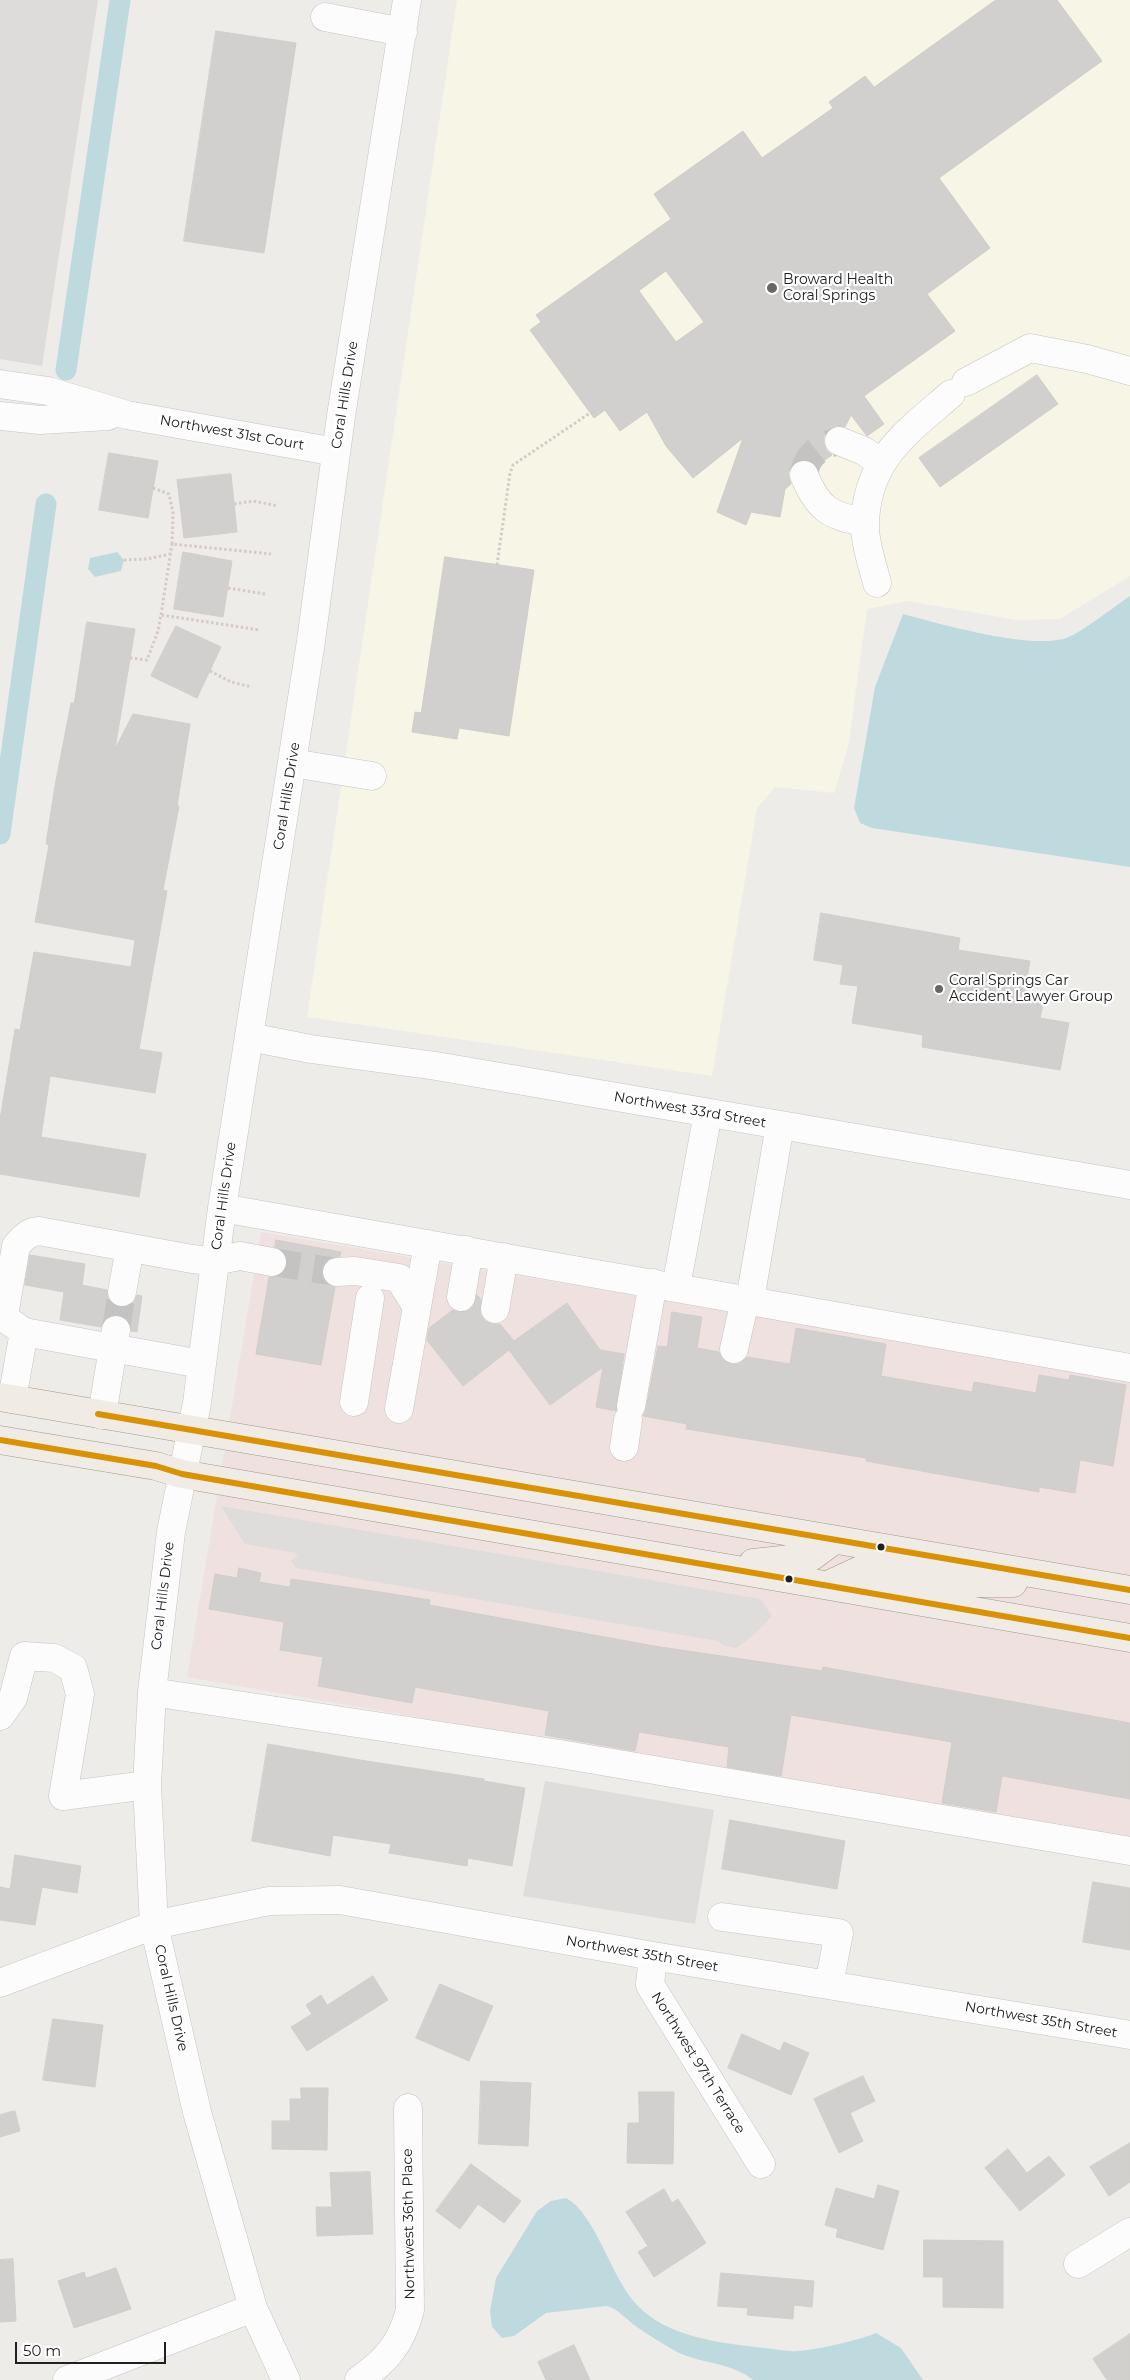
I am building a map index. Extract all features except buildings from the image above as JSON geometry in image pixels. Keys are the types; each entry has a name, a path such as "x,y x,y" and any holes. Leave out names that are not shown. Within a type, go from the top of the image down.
{"main road":[{"path":"6,1398 1130,1590"},
{"path":"0,1440 156,1466 182,1474 1130,1638"},
{"path":"717,1566 811,1557 834,1540"},
{"path":"828,1585 865,1568 974,1583 1070,1579"}],"street":[{"name":"Coral Hills Drive","path":"286,2380 253,2308 197,2112 154,1925 147,1785 152,1692 171,1532 197,1403 222,1208 292,763 336,452 407,0"},
{"path":"325,17 403,32"},
{"path":"878,583 865,528 871,484 881,463 904,435 959,388 1030,348 1087,359 1130,371"},
{"name":"Northwest 31st Court","path":"0,384 48,391 127,415 336,452"},
{"name":"Northwest 31st Court","path":"0,416 40,420 127,415"},
{"path":"839,442 864,451 881,463"},
{"path":"804,475 819,505 836,515 865,522"},
{"path":"292,763 372,776"},
{"name":"Northwest 33rd Street","path":"249,1037 311,1049 436,1066 1130,1185"},
{"path":"624,1447 629,1413 665,1285 708,1113"},
{"path":"734,1349 743,1309 750,1300 780,1125"},
{"path":"222,1208 1130,1368"},
{"path":"201,1364 115,1338 24,1332 6,1319 5,1310 16,1246 22,1238 32,1232 40,1232 214,1262 240,1256 270,1262"},
{"path":"362,1232 346,1272 399,1278"},
{"path":"399,1278 420,1242"},
{"path":"399,1409 417,1307 420,1242"},
{"path":"122,1292 130,1248"},
{"path":"461,1297 467,1262 466,1250"},
{"path":"495,1309 504,1257"},
{"path":"399,1278 417,1307"},
{"path":"354,1402 370,1298"},
{"path":"6,1398 24,1332"},
{"path":"102,1414 115,1338"},
{"path":"0,1716 13,1698 24,1656 54,1658 73,1668 80,1694 63,1796 147,1785"},
{"path":"152,1692 560,1754 1130,1851"},
{"name":"Northwest 35th Street","path":"0,1982 154,1925 269,1902 340,1900 653,1956 1130,2035"},
{"path":"722,1917 839,1933 830,1984"},
{"name":"Northwest 97th Terrace","path":"653,1956 650,1985 760,2164"},
{"name":"Northwest 36th Place","path":"359,2380 393,2352 404,2332 410,2310 408,2108"},
{"path":"1078,2264 1130,2232"},
{"path":"67,2380 253,2308"}],"path":[{"path":"497,565 510,473 513,465 590,412"},
{"path":"130,658 147,660 158,631 171,554 174,513 169,494 153,488"},
{"path":"234,504 254,501 278,506"},
{"path":"172,544 271,554"},
{"path":"124,560 146,559 171,554"},
{"path":"228,588 265,594"},
{"path":"161,615 260,630"},
{"path":"210,671 231,682 252,687"}],"shaded area":[{"path":"0,0 98,0 42,366 0,359"},
{"name":"Broward Health Coral Springs","path":"457,0 1130,0 1130,576 1060,619 1017,620 908,601 867,609 849,743 834,793 775,787 757,808 712,1076 307,1017"},
{"path":"261,1232 1130,1380 1130,1842 187,1677"},
{"path":"221,1506 760,1599 772,1616 754,1635 736,1648 725,1646 718,1641 296,1568 291,1561 297,1557 296,1553 245,1544"},
{"path":"545,1781 714,1810 695,1924 523,1896"}],"water":[{"path":"117,552 124,560 121,571 95,577 88,569 90,558"},
{"path":"1130,596 1130,867 872,828 860,823 854,808 875,687 903,614 985,634 1031,641 1050,641 1072,635"},
{"path":"566,2198 577,2206 586,2218 619,2279 637,2305 664,2325 680,2332 714,2341 790,2351 826,2347 876,2333 901,2348 923,2380 753,2380 726,2366 696,2359 677,2352 639,2329 617,2311 606,2306 546,2313 514,2336 502,2338 492,2327 490,2311 496,2278 537,2211 551,2201"}],"waterway":[{"path":"66,370 120,0"},
{"path":"0,834 46,504"}],"tunnel":[{"path":"804,475 808,462 816,452 826,445 839,441"},
{"path":"272,1262 337,1272"},
{"path":"116,1329 122,1292"}],"transit line":[{"path":"98,1414 1130,1590"},
{"path":"0,1440 156,1466 182,1474 1130,1638"}],"place":[{"name":"Broward Health Coral Springs","path":"772,288"},
{"name":"Coral Springs Car Accident Lawyer Group","path":"939,989"}]}
